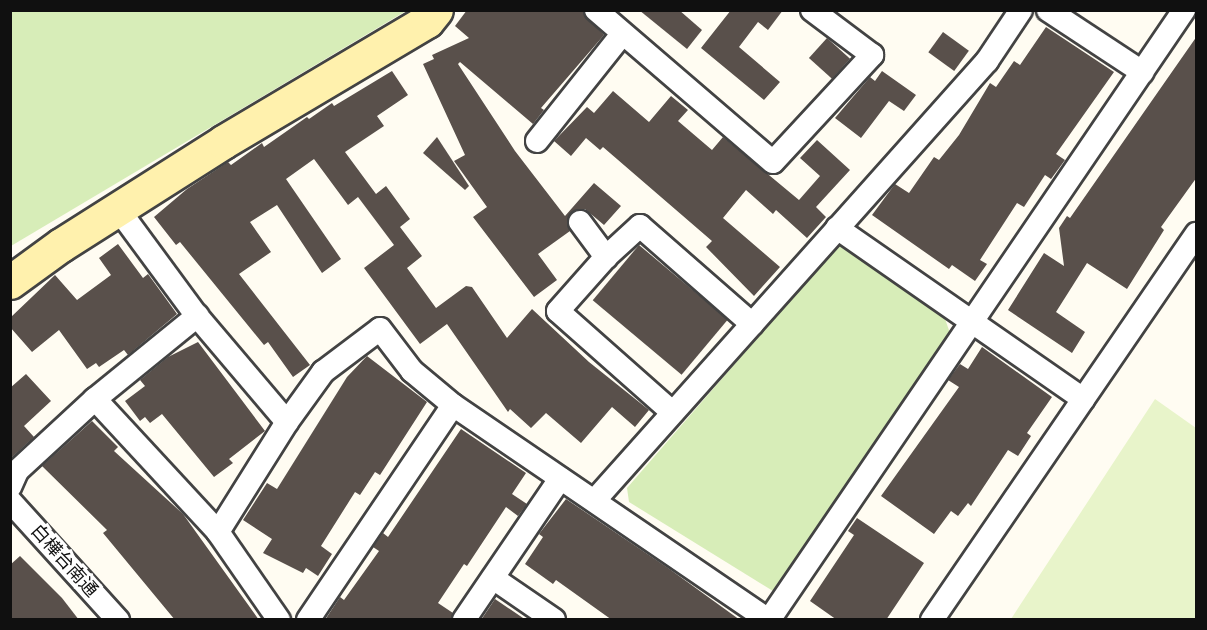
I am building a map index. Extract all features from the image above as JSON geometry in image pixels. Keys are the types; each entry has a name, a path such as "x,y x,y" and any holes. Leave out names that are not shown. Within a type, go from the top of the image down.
{"street":[{"path":"10,282 118,209 428,21 436,10"},
{"path":"596,10 773,162 872,55 812,10"},
{"path":"595,500 987,61 1021,10"},
{"path":"1048,10 1142,72"},
{"path":"218,532 287,422 323,372 380,328 412,371 453,405 768,620 1184,10"},
{"path":"537,141 622,34"},
{"path":"118,209 197,316 287,422"},
{"path":"580,222 606,257"},
{"path":"672,412 558,311 606,257 639,226 752,324"},
{"path":"837,228 1083,399"},
{"path":"932,620 1197,234"},
{"path":"10,487 17,471 95,399 197,316"},
{"path":"95,399 218,532 279,620"},
{"path":"308,620 453,405"},
{"path":"464,620 560,479"},
{"name":"白樺台南通","path":"10,501 118,620"},
{"path":"493,578 554,620"}],"green space":[{"path":"11,10 406,10 406,11 11,246"},
{"path":"838,245 944,316 950,333 773,591 629,502 627,488"},
{"path":"1155,399 1196,428 1196,619 1011,619"}],"building":[{"path":"467,10 581,10 604,35 541,108 544,110 533,124 460,62 458,64 515,151 565,216 594,183 621,206 604,225 585,209 572,212 567,223 570,231 538,254 557,280 534,297 473,217 487,207 454,161 465,155 423,64 434,59 432,55 469,38 455,26"},
{"path":"639,10 679,10 702,30 687,49"},
{"path":"731,10 783,10 768,30 758,22 739,47 780,82 764,100 701,48"},
{"path":"1046,27 1114,72 1056,154 1065,160 1051,179 1045,175 1024,207 1017,203 980,260 987,264 975,281 952,265 949,269 872,215 895,184 909,193 934,157 939,160 959,135 990,83 996,87 1014,61 1020,65"},
{"path":"943,32 969,51 954,71 928,52"},
{"path":"1197,36 1197,177 1161,227 1164,230 1127,289 1087,263 1056,312 1085,332 1072,353 1008,310 1044,253 1064,266 1059,228 1067,216 1070,218"},
{"path":"827,38 850,59 832,79 809,58"},
{"path":"392,71 408,95 377,116 384,126 345,152 376,194 386,186 410,219 400,227 422,256 407,268 436,308 466,286 472,287 507,338 532,309 589,362 649,410 635,427 612,407 581,443 546,413 531,428 510,409 508,412 447,324 420,344 364,268 394,245 358,197 348,205 314,159 286,179 341,259 322,273 277,205 250,222 271,252 239,274 310,365 293,377 268,342 264,345 180,242 176,245 154,217 187,189 228,162 231,165 262,143 264,147 307,117 309,119 332,103 334,106"},
{"path":"882,71 916,95 904,111 889,101 861,138 835,118 870,77 875,81"},
{"path":"613,91 649,122 671,96 688,110 678,121 712,150 723,137 799,200 820,176 800,158 817,140 850,170 816,207 826,217 807,238 776,210 773,214 746,190 723,218 780,267 754,296 706,247 712,241 603,147 600,150 586,138 571,156 554,141 587,107 594,113"},
{"path":"437,137 469,186 465,190 423,153"},
{"path":"118,244 143,278 148,274 177,314 128,355 124,350 99,367 96,363 87,369 59,330 32,352 10,327 10,318 55,275 77,300 111,275 99,258"},
{"path":"639,245 728,320 682,375 593,300"},
{"path":"198,342 265,431 229,459 233,463 214,477 162,414 150,423 145,417 140,421 125,401 145,386 140,380 168,357"},
{"path":"982,347 1052,397 1027,433 1031,436 1018,456 1008,450 971,506 968,503 958,516 951,511 934,534 881,496 959,387 948,380 960,364 968,369"},
{"path":"367,356 427,402 380,475 375,472 360,495 355,492 321,546 332,554 318,576 306,568 303,573 263,553 272,539 243,520 267,483 277,489 347,377"},
{"path":"26,374 51,401 24,426 34,437 10,459 10,388"},
{"path":"92,421 118,447 114,451 183,514 259,620 175,620 103,533 107,530 42,466"},
{"path":"461,429 526,473 512,494 527,504 518,516 506,507 467,566 464,564 438,603 453,613 451,620 325,620 340,597 344,600 379,551 373,547 383,533 388,537"},
{"path":"566,499 740,620 612,620 556,580 553,584 525,564 543,537 539,534"},
{"path":"857,518 924,563 886,620 837,620 810,601 854,535 848,531"},
{"path":"20,556 62,598 79,620 10,620 10,565"},
{"path":"495,599 526,620 481,620"}]}
